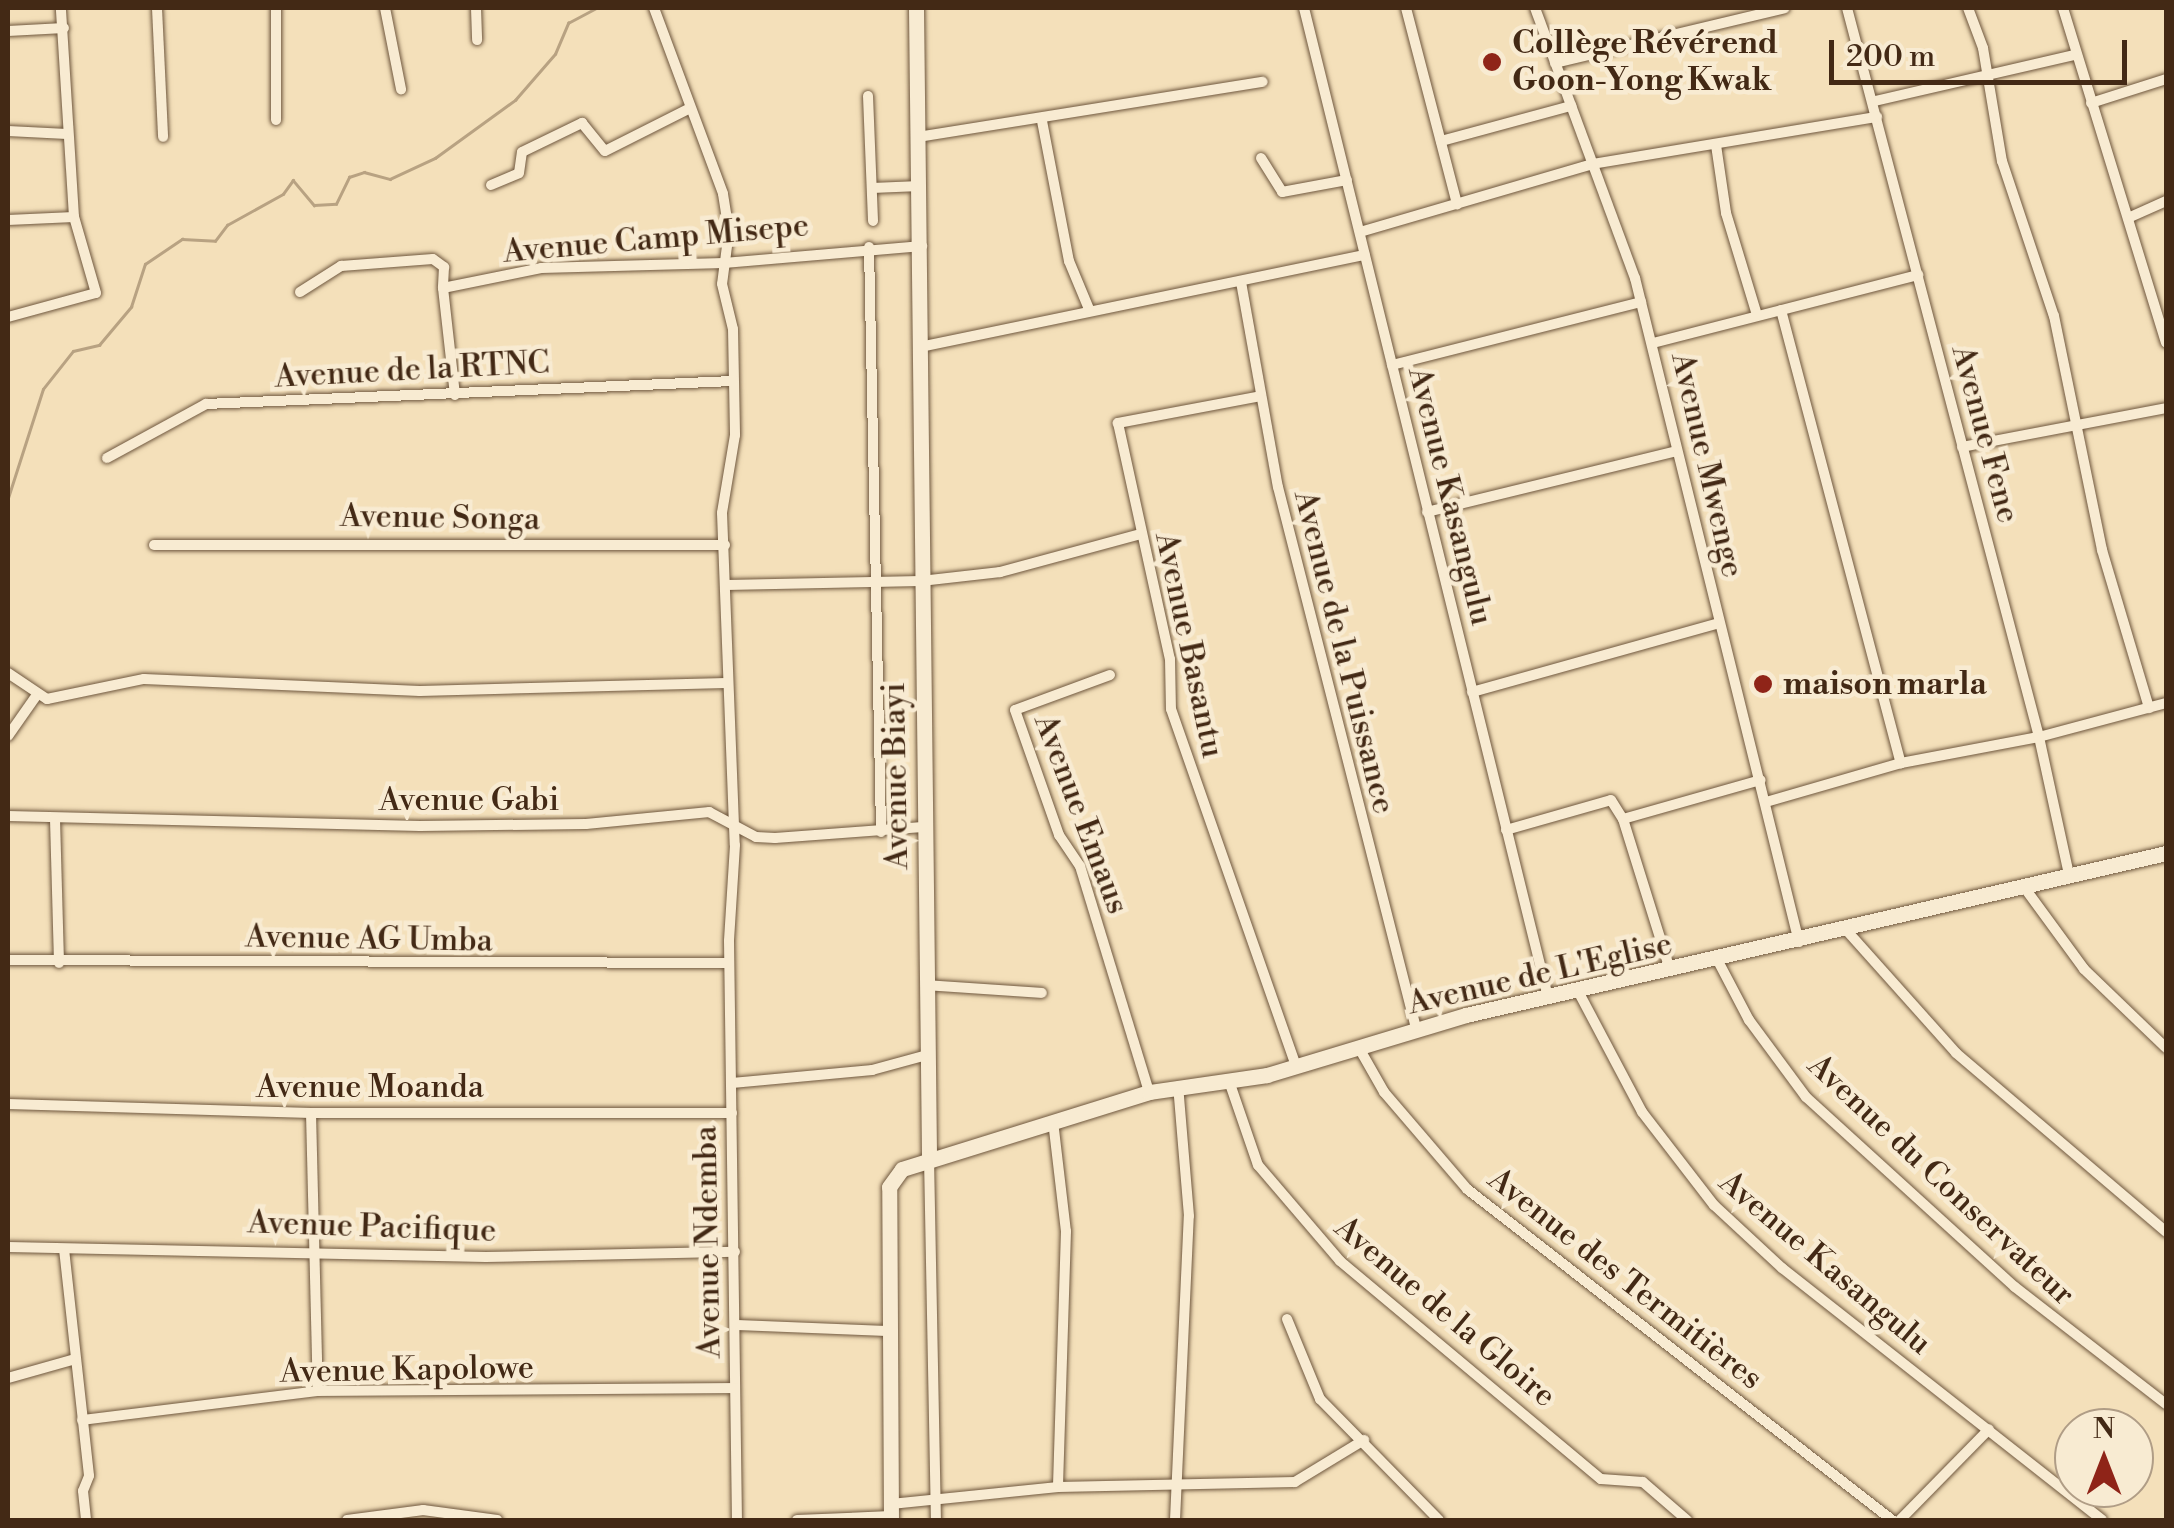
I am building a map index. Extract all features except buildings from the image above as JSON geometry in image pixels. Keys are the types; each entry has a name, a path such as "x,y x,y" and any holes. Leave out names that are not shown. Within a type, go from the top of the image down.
{"street":[{"path":"8,318 96,294 74,217 62,8"},
{"path":"158,8 163,137"},
{"path":"276,8 276,120"},
{"path":"385,8 401,89"},
{"path":"476,8 477,40"},
{"name":"Avenue Biayi","path":"916,8 922,246 921,581 930,1158"},
{"name":"Avenue Kasangulu","path":"1304,8 1548,997"},
{"path":"1406,8 1457,204"},
{"name":"Avenue Mwenge","path":"1535,8 1652,343 1800,943"},
{"path":"1555,63 1785,8"},
{"name":"Avenue Fene","path":"1847,8 2039,737 2069,876"},
{"path":"1968,8 2002,161 2054,316 2102,550 2149,708"},
{"path":"2063,8 2165,328 2166,342"},
{"name":"Avenue Ndemba","path":"656,10 728,214 724,263 733,380 724,545 734,825 729,963 737,1520"},
{"path":"8,31 64,28"},
{"path":"1874,101 2075,55"},
{"path":"2091,103 2166,79"},
{"path":"918,137 1042,121 1124,101 1263,82"},
{"path":"868,96 873,221"},
{"path":"1441,141 1571,106"},
{"path":"491,185 519,173 522,152 582,123 605,152 690,108"},
{"path":"1360,232 1592,164 1877,116"},
{"path":"1042,121 1069,261 1090,309"},
{"path":"8,131 67,134"},
{"path":"1716,145 1726,213 1757,315"},
{"path":"1261,158 1282,192 1347,180"},
{"path":"872,188 920,186"},
{"path":"2128,218 2166,201"},
{"path":"8,220 74,217"},
{"name":"Avenue Camp Misepe","path":"443,288 541,268 724,263 869,247 922,246"},
{"path":"869,247 871,581 881,832"},
{"path":"920,348 1090,309 1365,254"},
{"path":"300,292 341,266 441,261 455,395"},
{"path":"1652,343 1918,275"},
{"name":"Avenue de la Puissance","path":"1240,282 1261,396 1362,834 1416,1028"},
{"path":"1392,365 1640,302"},
{"path":"1782,310 1901,762"},
{"name":"Avenue de la RTNC","path":"107,458 206,404 733,380"},
{"name":"Avenue Basantu","path":"1261,396 1118,422 1170,659 1171,709 1190,775 1297,1068"},
{"path":"1962,447 2166,408"},
{"path":"1428,512 1677,451"},
{"path":"726,585 921,581 1026,568 1140,534"},
{"name":"Avenue Songa","path":"154,545 724,545"},
{"path":"1472,692 1719,623"},
{"path":"8,673 36,696"},
{"name":"Avenue Emaus","path":"1110,675 1014,710 1059,836 1080,866 1149,1092"},
{"path":"8,736 36,696 144,679 420,691 726,682"},
{"path":"1766,802 1901,762 2039,737 2166,704"},
{"path":"1623,818 1761,780"},
{"path":"1506,830 1611,800 1623,818 1671,972"},
{"name":"Avenue Gabi","path":"8,816 568,825 709,812 775,838 924,827"},
{"path":"55,819 60,962"},
{"name":"Avenue de L'Eglise","path":"930,1158 1149,1092 1297,1068 1416,1028 1848,932 2069,876 2163,858"},
{"path":"2024,887 2034,909 2084,969 2166,1048"},
{"path":"1848,932 1956,1053 2166,1232"},
{"name":"Avenue AG Umba","path":"8,960 729,963"},
{"name":"Avenue du Conservateur","path":"1718,961 1748,1020 1806,1097 2016,1288 2166,1404"},
{"path":"926,986 1042,993"},
{"name":"Avenue Kasangulu","path":"1578,991 1642,1112 1700,1191 1782,1268 2102,1520"},
{"name":"Avenue des Termitières","path":"1359,1048 1384,1092 1467,1189 1892,1520"},
{"path":"732,1083 872,1070 926,1055"},
{"name":"Avenue de la Gloire","path":"1229,1081 1258,1165 1340,1261 1601,1478 1642,1482 1688,1520"},
{"path":"1174,1520 1189,1216 1178,1086"},
{"name":"Avenue Moanda","path":"8,1104 311,1113 732,1113"},
{"path":"311,1113 311,1251 318,1391"},
{"path":"1053,1121 1066,1231 1058,1487"},
{"path":"890,1514 890,1180 930,1158 936,1520"},
{"name":"Avenue Pacifique","path":"8,1247 486,1257 735,1252"},
{"path":"64,1250 82,1420 86,1520"},
{"path":"1287,1320 1320,1399 1439,1520"},
{"path":"736,1326 888,1331"},
{"path":"8,1378 75,1359"},
{"name":"Avenue Kapolowe","path":"82,1420 318,1391 734,1388"},
{"path":"1900,1520 1989,1429"},
{"path":"797,1520 890,1514 935,1500 1058,1487 1295,1482 1364,1440"},
{"path":"347,1520 423,1510 497,1520"}],"waterway":[{"path":"8,498 43,389 73,351 99,345 131,307 145,264 182,239 215,241 227,225 283,194 293,180 314,205 336,204 349,177 364,172 390,179 435,158 515,100 555,54 568,23 596,8"}],"place":[{"name":"Collège Révérend Goon-Yong Kwak","path":"1492,62"},
{"name":"maison marla","path":"1763,684"}]}
